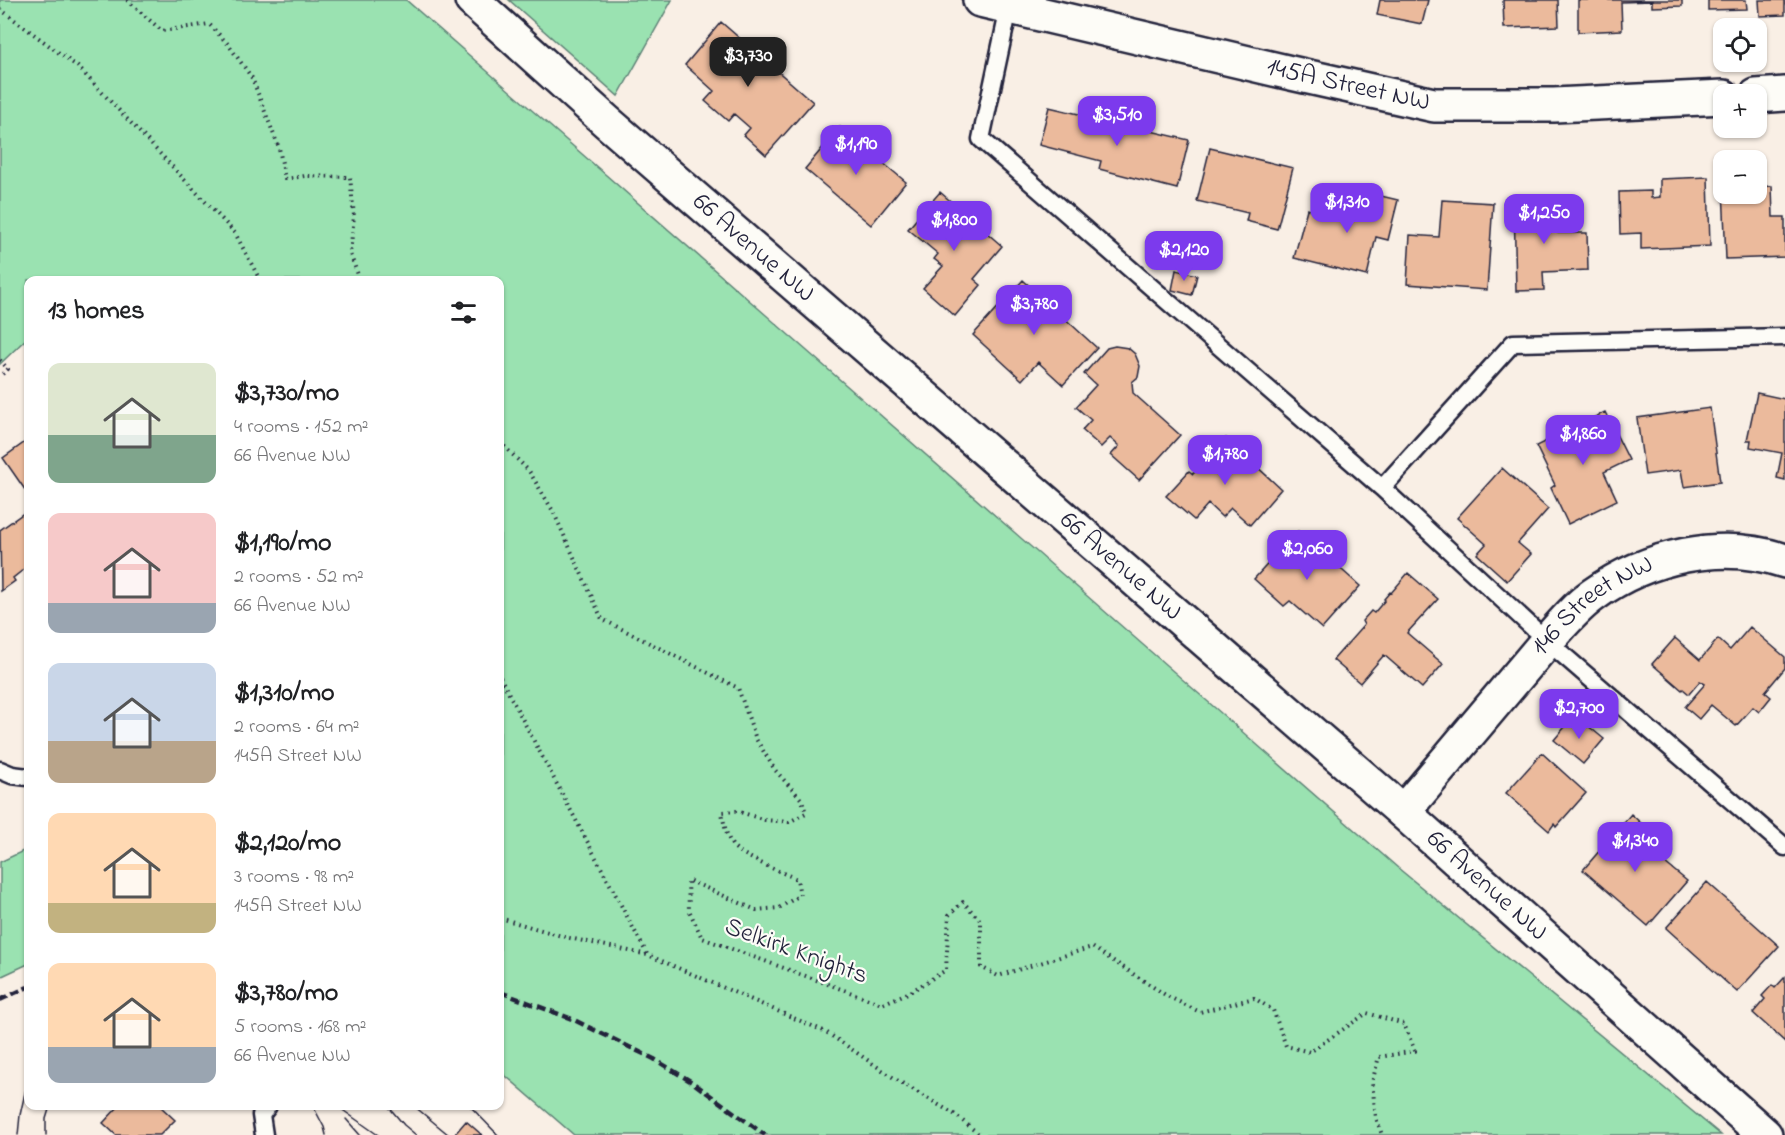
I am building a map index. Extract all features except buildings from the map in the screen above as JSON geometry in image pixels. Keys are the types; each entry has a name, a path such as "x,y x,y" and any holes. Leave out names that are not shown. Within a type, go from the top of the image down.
{"street":[{"name":"66 Avenue NW","path":"472,0 606,121 1403,812 1765,1135"},
{"name":"145A Street NW","path":"994,4 1434,105 1554,105 1713,98"},
{"path":"1767,95 1785,94"},
{"name":"146 Street NW","path":"1403,812 1547,641 1568,617 1592,596 1619,579 1647,566 1678,557 1709,552 1738,552 1767,555 1785,561"}],"lane":[{"path":"994,4 981,139 1382,488 1547,641 1785,847"},
{"path":"1382,488 1513,343 1785,337"},
{"path":"0,770 24,776"},
{"path":"264,1110 261,1114 264,1135"}],"path":[{"path":"128,0 162,31 209,24 228,44 252,78 279,148 285,179 306,176 350,177 354,216 350,254 358,276"},
{"path":"0,9 78,67 235,233 258,276"},
{"path":"0,360 8,369 0,376"},
{"name":"Selkirk Knights","path":"504,446 529,471 553,511 602,619 738,688 756,739 775,770 802,800 806,813 789,822 765,820 736,811 722,812 725,829 734,848 797,879 800,895 779,908 756,910 688,880 689,910 702,938 882,1004 910,992 946,970 949,915 963,902 981,921 981,967 998,976 1092,947 1167,996 1200,1012 1254,998 1273,1010 1286,1046 1310,1052 1366,1013 1404,1024 1415,1051 1379,1057 1372,1082 1376,1118 1382,1135"},
{"path":"504,684 648,954"},
{"path":"504,919 565,937 648,954 826,1032 897,1080 954,1114 980,1135"}],"green space":[{"path":"0,0 406,0 1398,868 1721,1135 574,1135 504,1074 504,276 24,276 24,341 0,364"},
{"path":"509,0 672,0 618,96"},
{"path":"24,850 24,966 0,977 0,862"}],"tram line":[{"path":"18,1135 24,1098"},
{"path":"46,1135 49,1110"},
{"path":"315,1110 326,1135"},
{"path":"343,1110 378,1135"},
{"path":"391,1110 416,1135"},
{"path":"419,1110 449,1135"},
{"path":"474,1110 498,1135"},
{"path":"346,1119 360,1135"}],"railway":[{"path":"0,1000 24,989"},
{"path":"504,994 572,1019 654,1059 692,1082 765,1135"}]}
